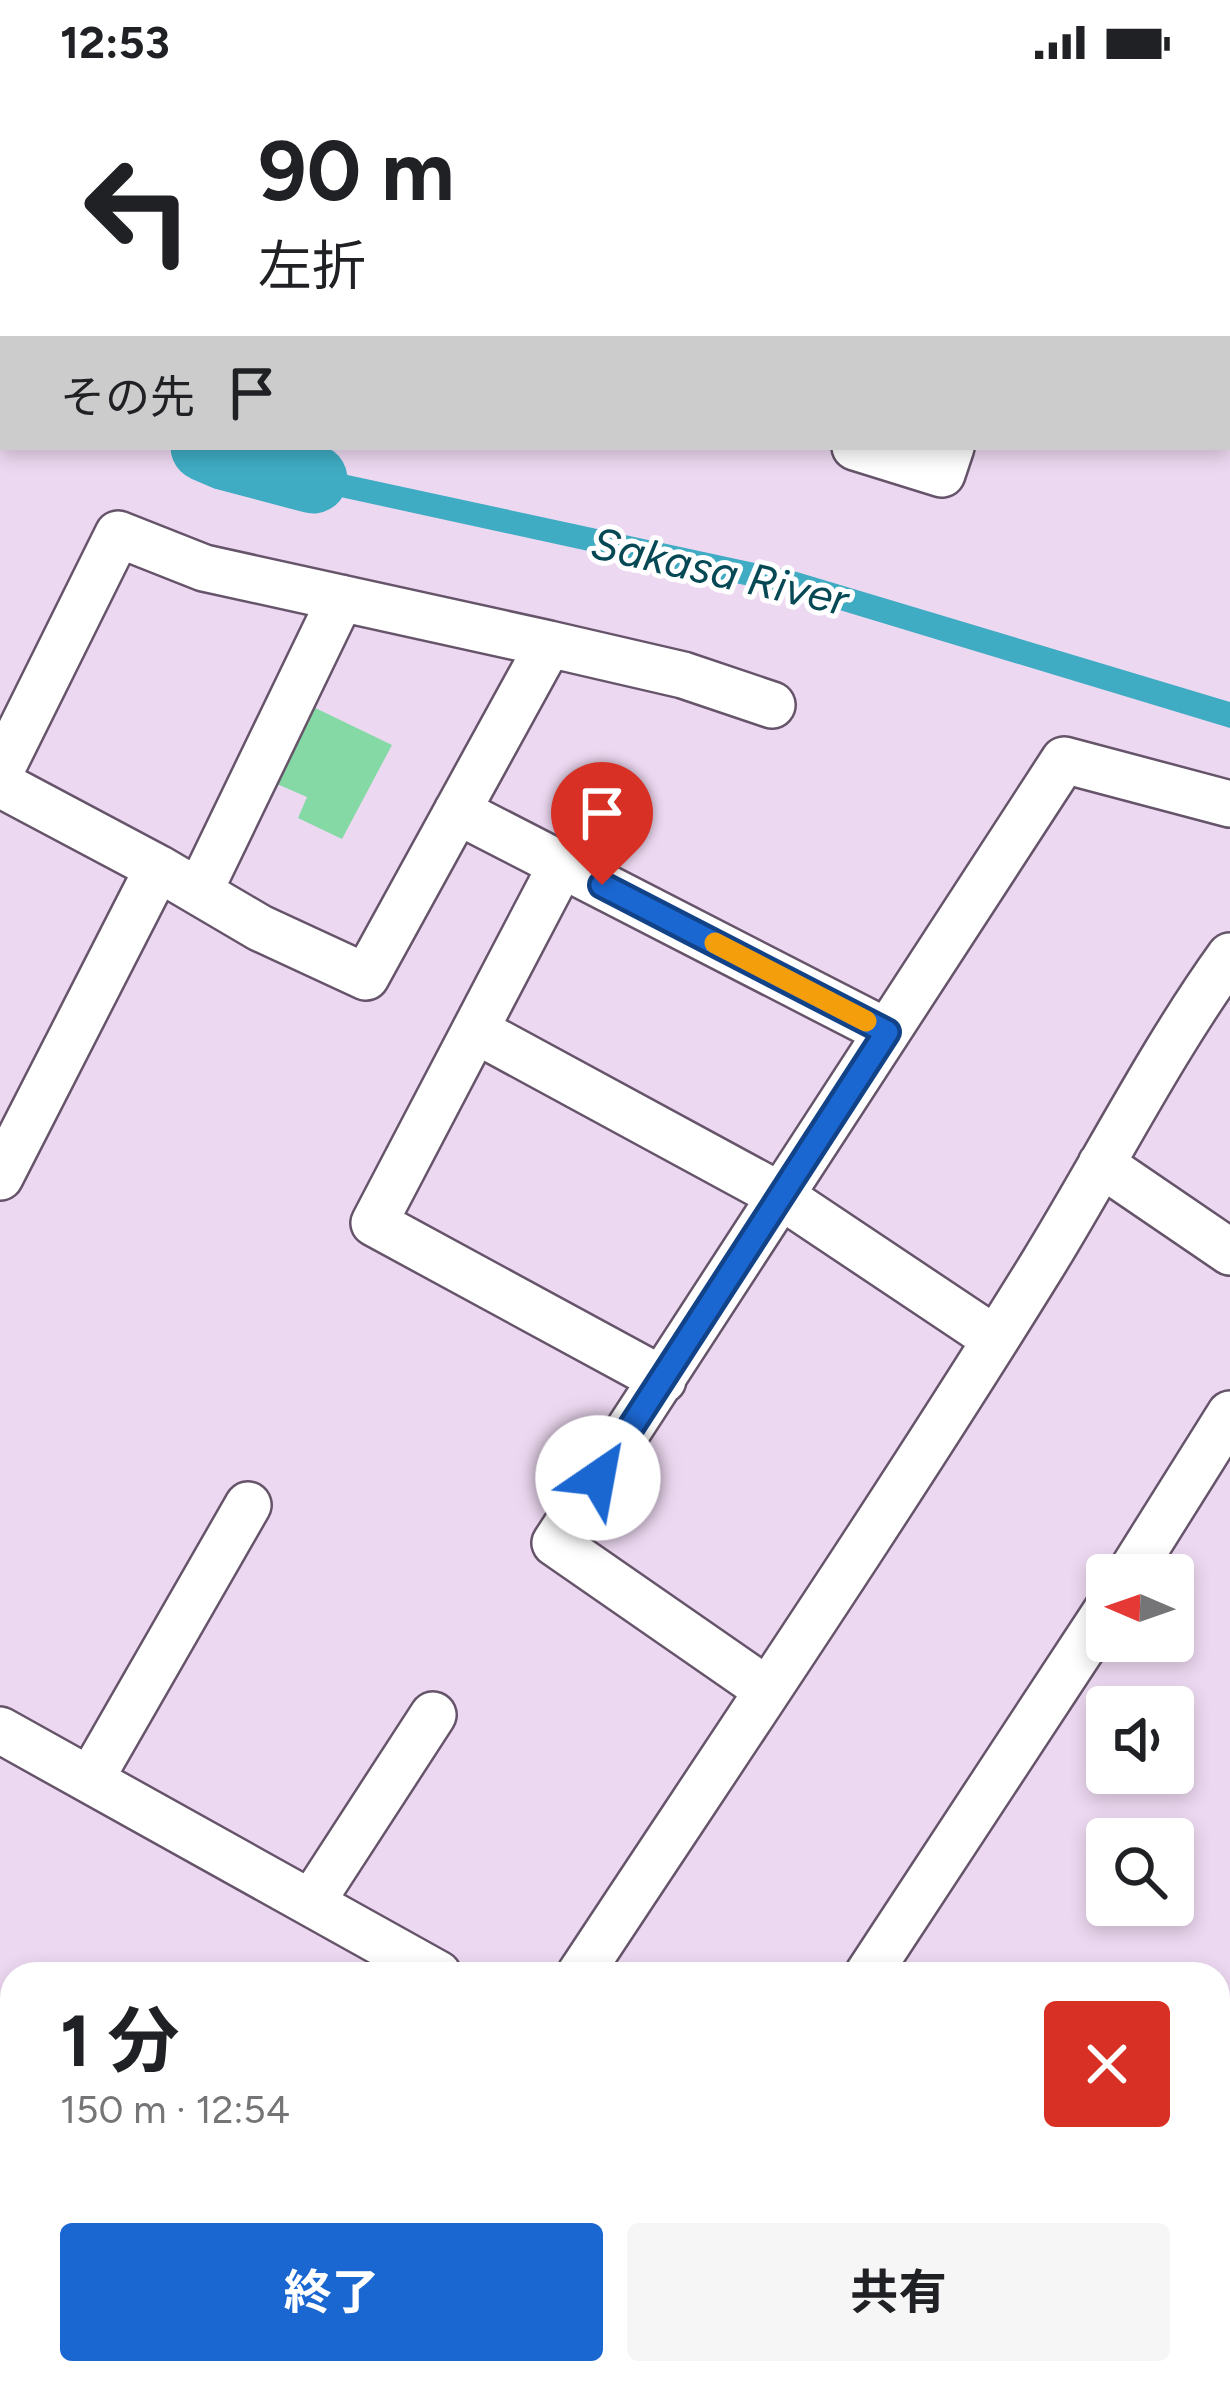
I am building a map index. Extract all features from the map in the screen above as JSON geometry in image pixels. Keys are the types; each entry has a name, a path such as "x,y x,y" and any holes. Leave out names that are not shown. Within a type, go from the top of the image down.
{"street":[{"path":"864,450 942,475 950,450"},
{"path":"0,772 118,534 204,568 682,675 772,706"},
{"path":"199,892 341,598"},
{"path":"0,784 260,928 366,977 549,644"},
{"path":"767,1690 555,1544 1064,760 1230,804"},
{"path":"458,811 887,1032"},
{"path":"562,864 374,1222 663,1380"},
{"path":"0,1177 158,868"},
{"path":"588,1962 995,1339 1230,956"},
{"path":"475,1030 781,1196 995,1339"},
{"path":"1101,1164 1230,1252"},
{"path":"1143,1554 1230,1414"},
{"path":"90,1780 248,1505"},
{"path":"876,1962 1086,1642"},
{"path":"311,1903 433,1715"},
{"path":"0,1730 417,1962"}],"green space":[{"path":"307,704 392,745 342,839 298,818 307,797 270,781"}],"water":[{"path":"227,450 254,450 329,471 797,572 1230,702 1230,728 790,595 222,467"}],"waterway":[{"name":"Sakasa River","path":"212,450 313,479"}],"slow traffic":[{"path":"715,943 866,1021"}],"route":[{"path":"598,1478 887,1032 602,885"}]}
